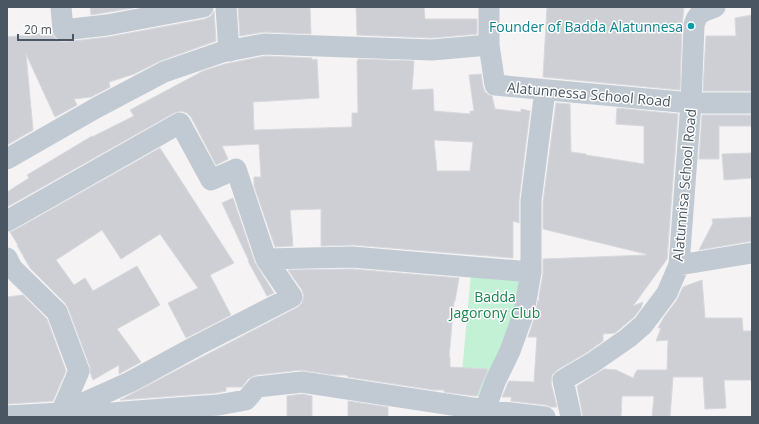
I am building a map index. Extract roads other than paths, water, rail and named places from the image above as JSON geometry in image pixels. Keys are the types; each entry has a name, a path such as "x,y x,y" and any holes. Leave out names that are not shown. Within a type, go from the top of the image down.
{"street":[{"path":"61,7 63,30 107,25 204,7"},
{"path":"226,7 229,51"},
{"name":"Alatunnessa School Road","path":"489,7 489,45 495,85 691,103 752,103"},
{"name":"Alatunnisa School Road","path":"571,417 563,380 592,363 628,338 643,325 667,293 679,265 691,103 694,25 697,16 716,7"},
{"path":"7,159 96,108 164,72 222,52 264,44 432,50 489,45"},
{"path":"485,410 495,382 510,351 524,312 531,272 531,201 545,90"},
{"path":"7,221 180,123 211,180 236,169 266,259 292,297 130,382 61,413"},
{"path":"679,265 752,253"},
{"path":"266,259 352,257 531,272"},
{"path":"7,258 12,268 57,312 79,371 61,413"},
{"path":"7,416 120,412 218,404 246,400 257,387 302,382 485,410 545,417"}],"place":[{"name":"Founder of Badda Alatunnesa","path":"691,26"}],"park label":[{"name":"Badda Jagorony Club","path":"495,304"}]}
